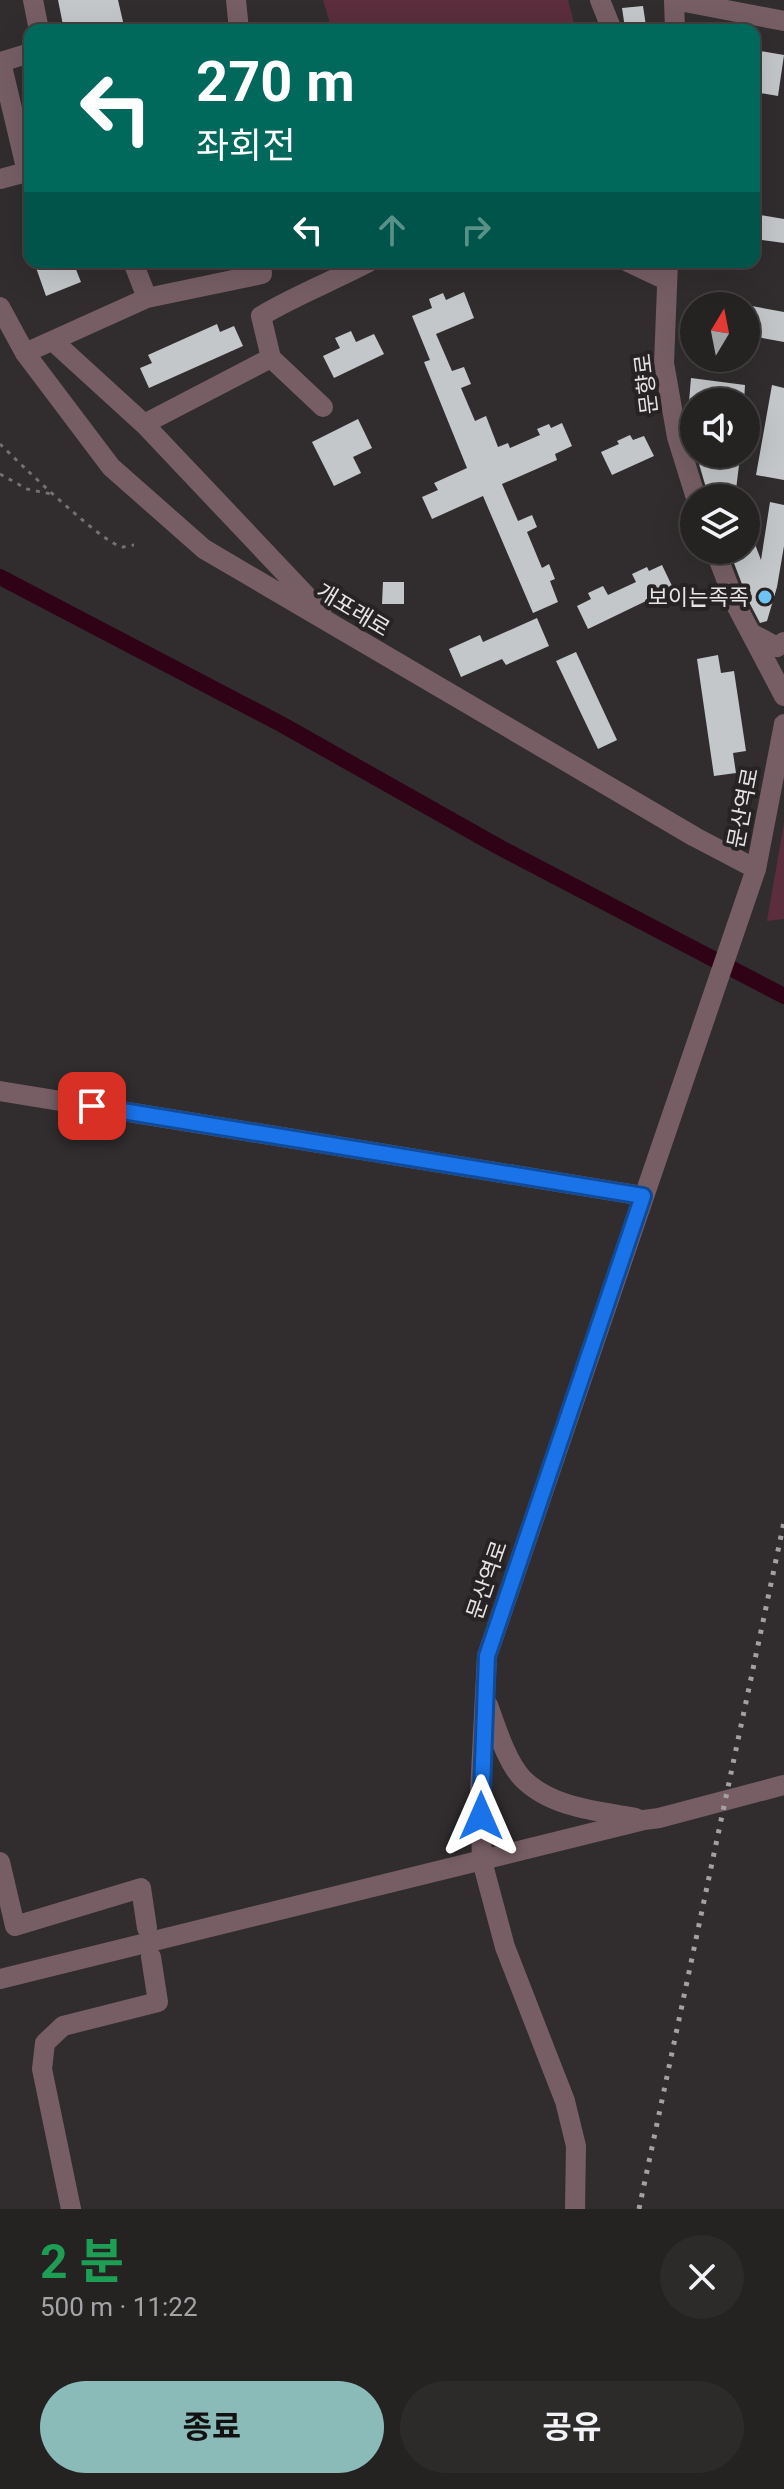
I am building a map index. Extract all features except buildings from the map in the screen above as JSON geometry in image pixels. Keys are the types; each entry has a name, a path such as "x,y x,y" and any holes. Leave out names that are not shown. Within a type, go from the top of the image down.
{"street":[{"path":"33,0 38,24"},
{"path":"236,0 238,24"},
{"path":"600,0 610,24"},
{"path":"675,24 674,0 784,21"},
{"path":"24,55 0,62 24,153"},
{"path":"0,179 24,173"},
{"path":"135,268 147,298"},
{"path":"25,353 147,298 262,274 262,268"},
{"path":"323,407 271,358 261,316 295,296 358,268"},
{"name":"문향로","path":"667,271 664,363 677,437 692,484"},
{"name":"개포래로","path":"0,307 25,353 111,467 204,549 343,633 695,837 756,869"},
{"path":"53,341 144,424 343,633"},
{"path":"144,424 271,358"},
{"path":"720,564 736,605 784,696"},
{"path":"751,633 777,647 784,642"},
{"name":"문산역로","path":"575,2209 576,2146 565,2101 505,1947 482,1861 480,1779 487,1656 756,869 784,724"},
{"path":"0,1091 643,1196"},
{"path":"484,1696 502,1743 522,1779 555,1801 644,1820"},
{"path":"0,1979 784,1785"},
{"path":"0,1862 15,1926 141,1888 147,1928"},
{"path":"71,2209 42,2069 45,2043 63,2026 158,2002 151,1957"}],"path":[{"path":"0,444 51,494 107,539 122,547 134,545"},
{"path":"0,474 27,489 51,494"}],"shaded area":[{"path":"323,0 568,0 574,24 330,24"},
{"path":"784,823 784,919 767,921"}],"waterway":[{"path":"0,577 281,724 499,847 784,996"}],"railway":[{"path":"639,2209 784,1522"}],"place":[{"name":"보이는족족","path":"765,597"}],"route":[{"path":"92,1106 643,1196 487,1656 481,1816"}]}
